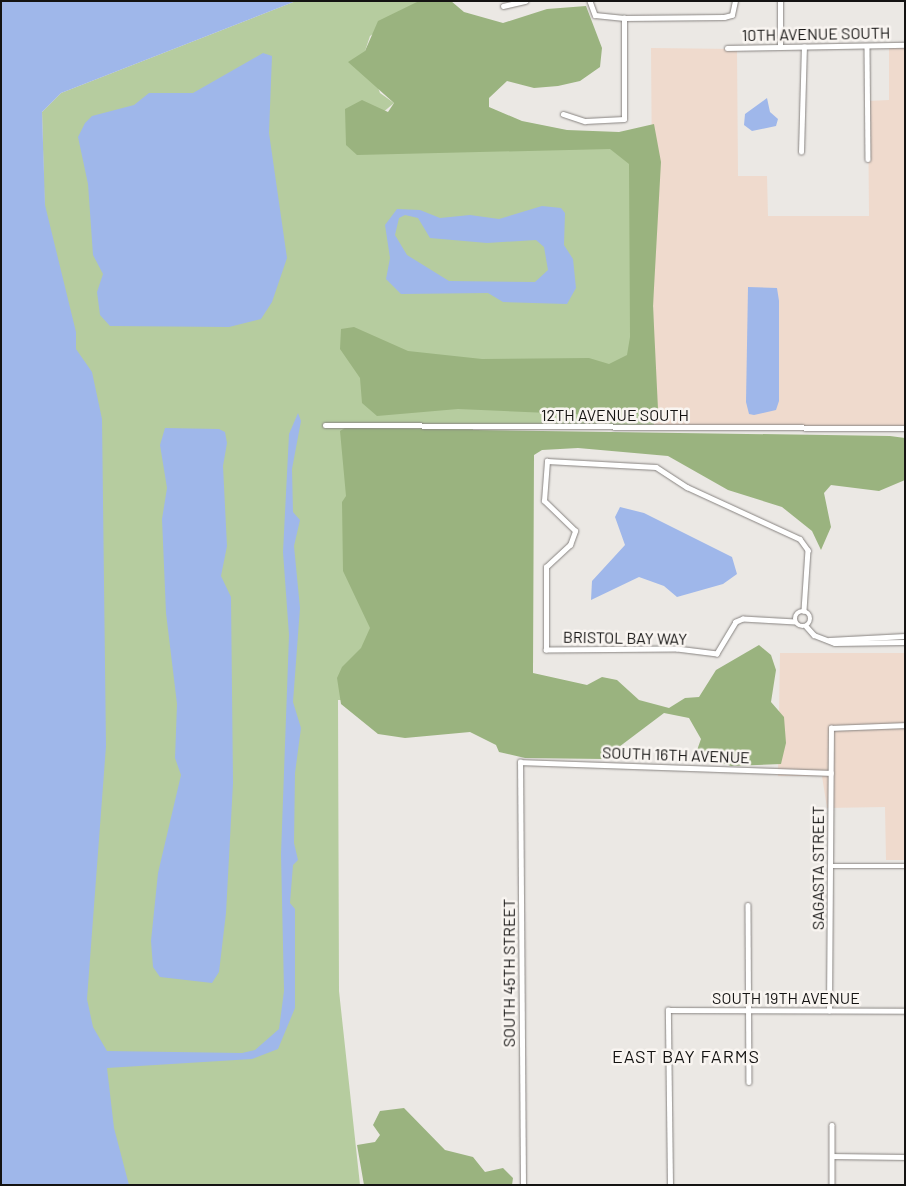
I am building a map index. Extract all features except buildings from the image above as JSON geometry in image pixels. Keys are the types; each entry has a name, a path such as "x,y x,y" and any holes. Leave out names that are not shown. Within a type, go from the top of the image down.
{"street":[{"path":"503,6 525,1"},
{"path":"590,1 595,15 624,18 724,17 732,15 735,1"},
{"path":"780,1 780,48"},
{"path":"563,114 584,121 624,119 624,18"},
{"path":"867,46 868,159"},
{"name":"10TH AVENUE SOUTH","path":"727,48 905,46"},
{"path":"801,152 804,47"},
{"name":"12TH AVENUE SOUTH","path":"325,426 905,428"},
{"name":"BRISTOL BAY WAY","path":"795,622 743,619 736,622 718,654 677,649 546,650 546,567 570,545 575,531 544,501 543,466 553,459 656,467 687,487 800,539 808,550 804,611"},
{"path":"806,626 811,618 804,611 796,614 795,622 806,626 814,635 829,640 905,642"},
{"path":"829,640 905,636"},
{"name":"SAGASTA STREET","path":"829,1011 833,726 905,725"},
{"name":"SOUTH 16TH AVENUE","path":"520,762 831,773"},
{"name":"SOUTH 45TH STREET","path":"520,762 522,1185"},
{"path":"830,866 905,866"},
{"path":"748,905 749,1082"},
{"name":"SOUTH 19TH AVENUE","path":"670,1185 668,1010 905,1011"},
{"path":"832,1124 832,1185"},
{"path":"832,1156 905,1157"}],"shaded area":[{"path":"889,47 905,47 905,426 654,428 651,48 737,49 738,176 767,176 768,216 869,216 868,101 889,100"},
{"path":"780,653 905,653 905,860 886,860 885,807 827,808 822,776 778,776"}],"green space":[{"path":"296,1 419,1 370,36 365,51 380,93 394,103 362,130 652,135 654,428 473,428 472,701 338,700 339,991 360,1185 71,1185 42,112 61,93"},
{"path":"419,1 451,1 464,12 503,23 547,9 586,6 602,48 600,67 580,81 558,86 534,88 507,81 489,98 489,107 522,121 567,130 619,132 654,124 661,162 653,306 658,409 645,416 624,411 595,415 458,409 377,416 362,403 360,378 340,349 341,329 354,327 408,351 482,359 589,358 609,364 627,355 630,337 629,164 610,149 357,155 346,145 345,109 362,100 388,112 394,103 348,62 365,51 378,21"},
{"path":"345,428 890,436 905,438 905,480 879,491 831,485 824,493 831,527 821,550 812,531 782,507 728,490 668,456 578,448 542,450 534,455 533,673 587,685 602,677 617,680 639,700 669,708 685,698 699,697 716,670 759,645 771,655 776,670 771,702 784,717 786,743 781,764 731,766 696,753 701,739 689,718 664,713 603,759 525,758 499,752 496,745 470,732 405,738 378,734 341,704 337,678 342,667 361,648 370,628 343,571 342,502 346,496 340,431"},
{"path":"404,1108 445,1150 473,1157 485,1172 503,1168 513,1178 512,1185 364,1185 357,1145 375,1142 380,1135 373,1125 380,1111"}],"water":[{"path":"1,1 296,1 61,93 42,112 45,205 76,332 76,349 92,372 102,419 106,746 87,999 93,1027 107,1051 242,1053 255,1050 279,1029 284,991 281,854 289,635 283,552 289,434 298,413 301,421 292,469 293,512 300,520 294,546 300,608 293,702 301,728 295,773 294,843 298,860 293,865 290,903 295,909 295,1008 278,1049 252,1059 107,1068 114,1128 129,1185 1,1185"},
{"path":"263,53 272,56 269,133 287,258 272,302 261,319 229,327 110,326 100,315 97,292 103,274 93,255 88,184 78,137 85,123 92,116 134,105 149,93 193,93"},
{"path":"767,98 770,112 778,119 776,126 752,131 744,125 745,114"},
{"path":"542,206 561,208 565,213 564,245 573,259 576,288 567,304 503,302 488,293 401,294 386,279 390,258 385,225 397,209 420,210 440,218 470,215 499,219","holes":["405,215 418,218 430,238 487,243 536,240 544,247 548,270 535,282 449,281 407,255 395,235 399,218"]},
{"path":"748,287 777,288 779,301 779,401 776,410 754,415 749,414 746,402"},
{"path":"165,428 219,429 225,432 227,443 223,466 227,546 221,576 231,597 233,783 226,913 219,972 212,983 160,977 153,967 151,941 158,873 181,775 175,758 177,704 166,613 162,519 167,488 160,445"},
{"path":"620,507 644,513 732,557 737,574 723,584 677,597 664,586 639,577 591,600 592,581 625,545 615,517"}],"district":[{"name":"EAST BAY FARMS","path":"686,1056"}]}
